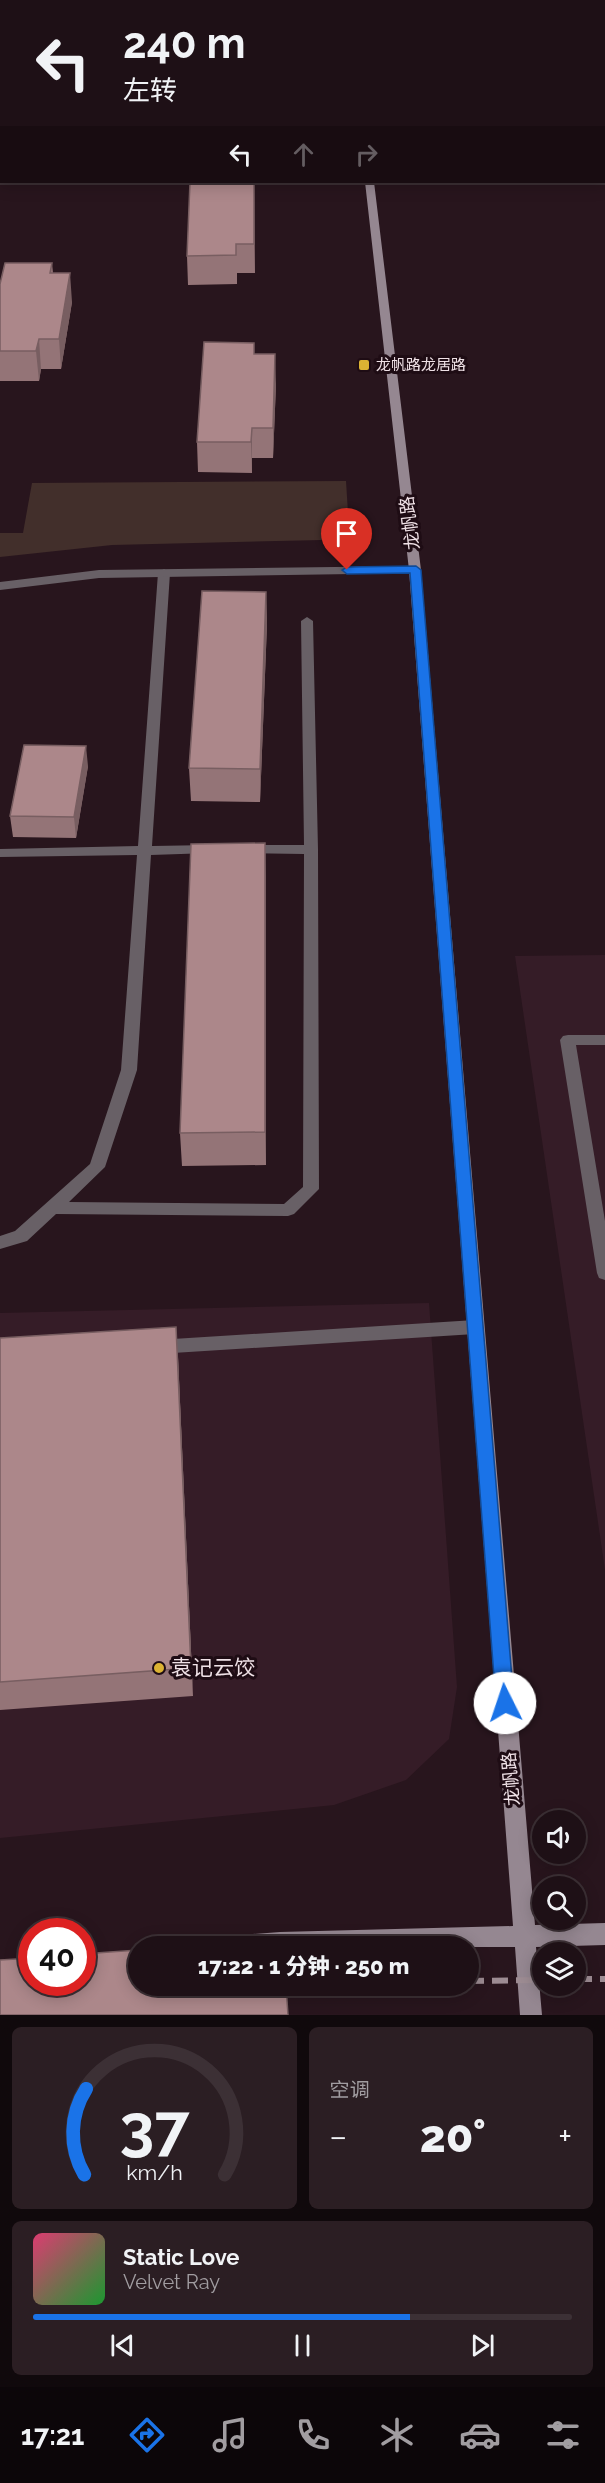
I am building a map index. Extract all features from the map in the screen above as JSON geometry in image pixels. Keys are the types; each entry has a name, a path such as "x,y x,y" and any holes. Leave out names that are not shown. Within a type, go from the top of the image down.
{"street":[{"name":"龙帆路","path":"369,183 416,570 531,2015"},
{"path":"0,586 99,574 416,570"},
{"path":"0,1243 21,1236 97,1167 129,1070 164,573"},
{"path":"52,1208 288,1210 311,1189 311,850 307,621"},
{"path":"0,853 144,849 311,850"},
{"path":"605,1040 568,1040 605,1273"},
{"path":"142,1348 475,1327"},
{"path":"479,1939 605,1934"}],"shaded area":[{"path":"346,481 349,529 322,540 112,545 0,557 0,533 23,533 32,483"},
{"path":"605,955 605,1570 515,956"},
{"path":"429,1303 457,1687 449,1739 406,1780 334,1805 0,1838 0,1313"}],"building":[{"path":"190,183 254,183 254,244 236,244 236,255 187,256"},
{"path":"5,263 52,263 50,273 70,273 59,339 39,339 36,351 0,351 0,284"},
{"path":"204,342 254,343 254,354 275,354 273,428 252,428 251,442 197,442"},
{"path":"202,591 266,592 260,769 189,768"},
{"path":"24,745 86,746 74,817 10,816"},
{"path":"265,843 265,1132 180,1133 191,844"},
{"path":"176,1327 191,1668 0,1682 0,1338"},
{"path":"128,1951 128,1996 287,1996 288,2015 0,2015 0,1960 18,1959 18,1996 96,1996 96,1953"}],"railway":[{"path":"586,1979 605,1979"},
{"path":"479,1981 532,1980"}],"place":[{"name":"龙帆路龙居路","path":"364,365"},
{"name":"袁记云饺","path":"159,1668"}],"route":[{"path":"347,570 416,570 505,1703"}]}
